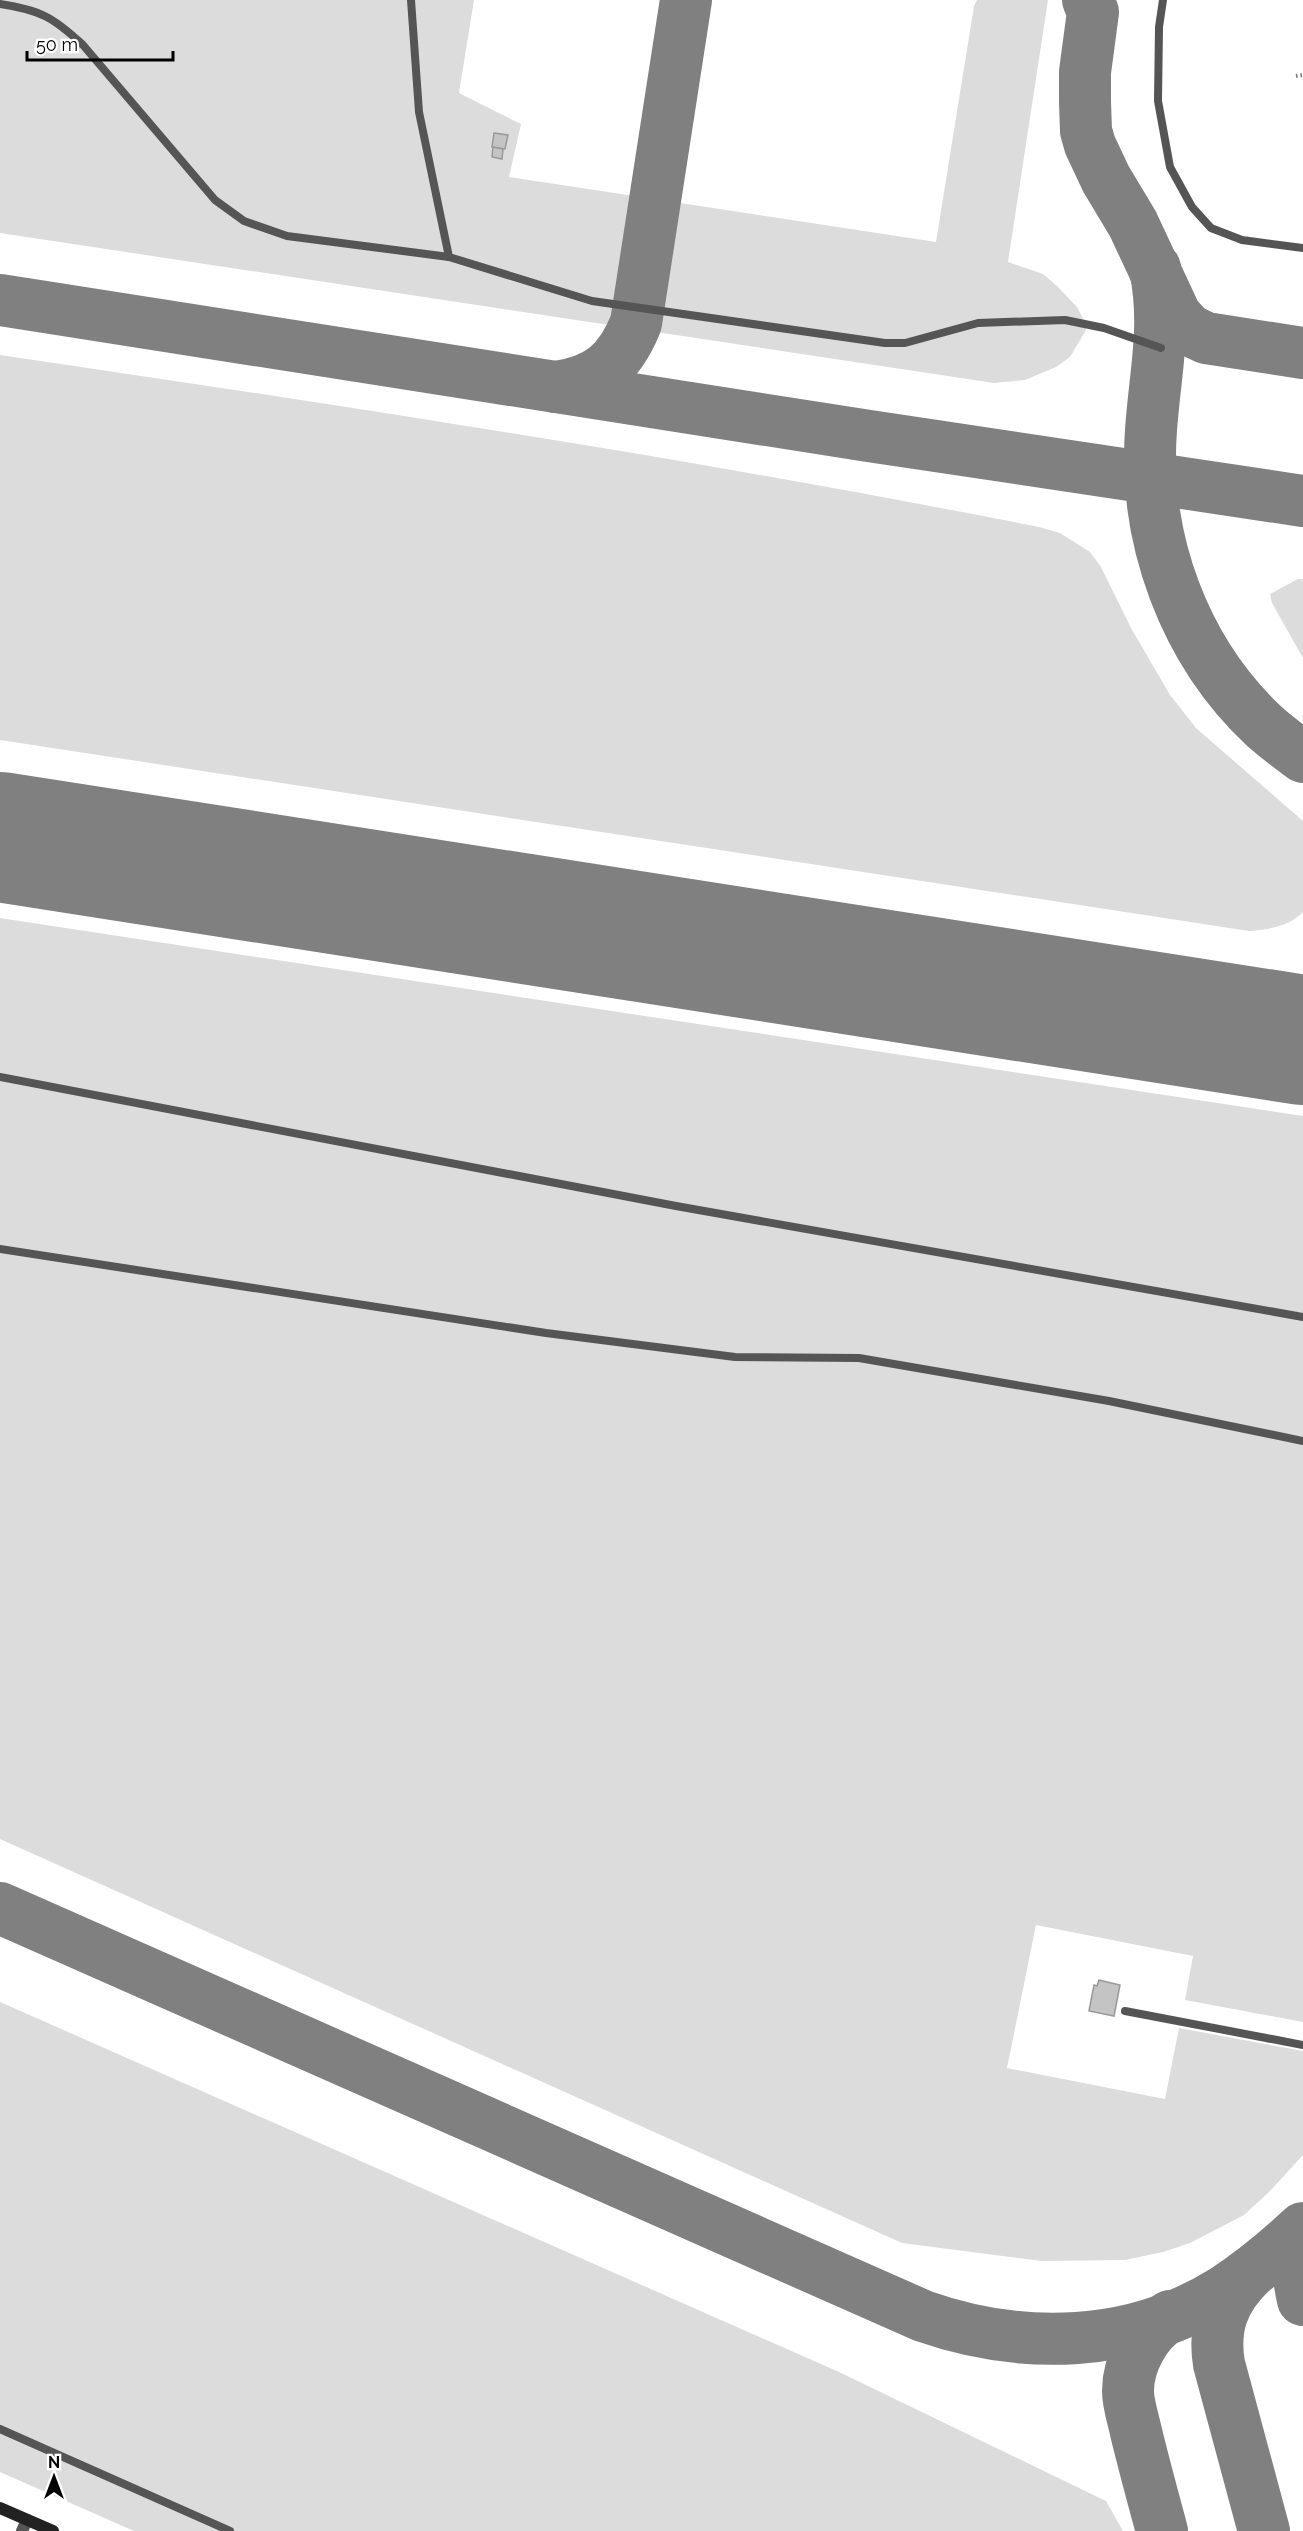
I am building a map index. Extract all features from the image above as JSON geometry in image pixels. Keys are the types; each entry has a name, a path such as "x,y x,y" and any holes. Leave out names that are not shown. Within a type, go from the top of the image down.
{"main road":[{"path":"0,2508 25,2525 52,2531"}],"lane":[{"path":"411,0 419,112 449,257"},
{"path":"1162,0 1159,27 1158,101 1170,167 1192,207 1211,228 1242,240 1303,248"},
{"path":"0,4 30,9 59,22 83,45 215,200 243,221 287,236 449,257 592,302 885,343 905,343 978,323 1065,320 1104,328 1161,348"},
{"path":"0,1077 676,1206 1303,1317"},
{"path":"0,1248 605,1341 735,1357 859,1358 1109,1401 1303,1441"},
{"path":"1125,2011 1303,2045"},
{"path":"0,2429 230,2531"}],"path":[{"path":"1296,76 1303,75"}],"shaded area":[{"path":"0,0 474,0 459,93 521,124 509,177 936,242 974,6 977,0 1048,0 1008,262 1043,274 1057,286 1077,307 1086,330 1070,357 1056,367 1025,380 994,383 0,233"},
{"path":"0,355 651,456 910,502 1060,533 1090,552 1101,567 1131,628 1170,695 1196,728 1303,821 1303,912 1285,924 1249,931 0,740"},
{"path":"1298,579 1303,579 1303,658 1272,603 1270,594"},
{"path":"0,918 1303,1116 1303,2022 1185,2000 1193,1956 1036,1925 1007,2068 1165,2099 1179,2028 1303,2051 1303,2155 1269,2192 1244,2215 1190,2243 1163,2252 1125,2260 1042,2261 902,2243 0,1839"},
{"path":"0,2002 839,2372 1106,2501 1123,2531 134,2531 0,2472"}],"building":[{"path":"494,133 508,135 505,149 492,147"},
{"path":"493,147 503,149 502,159 492,157"},
{"path":"1099,1980 1120,1985 1114,2016 1089,2011 1094,1985 1097,1986"}],"taxiway":[{"path":"556,387 584,380 606,368 623,349 636,323 686,0"},
{"path":"1088,0 1093,12 1085,72 1086,131 1106,179 1133,224 1176,316 1189,330 1206,338 1303,353"},
{"path":"1155,268 1160,330 1151,430 1150,471 1154,512 1162,552 1191,628 1211,663 1236,696 1264,726 1303,757"},
{"path":"0,300 869,436 1303,501"},
{"path":"1092,1007 1205,1014 1303,1016"},
{"path":"0,1908 923,2316 961,2327 999,2335 1077,2338 1115,2333 1153,2324 1189,2310 1224,2291 1265,2261 1303,2228"},
{"path":"1303,2237 1298,2268 1303,2300"},
{"path":"1250,2273 1233,2293 1222,2314 1218,2351 1219,2364 1264,2531"},
{"path":"1162,2531 1145,2469 1128,2391 1131,2370 1140,2349 1153,2330 1170,2316"}],"runway":[{"path":"0,837 1303,1040"}]}
